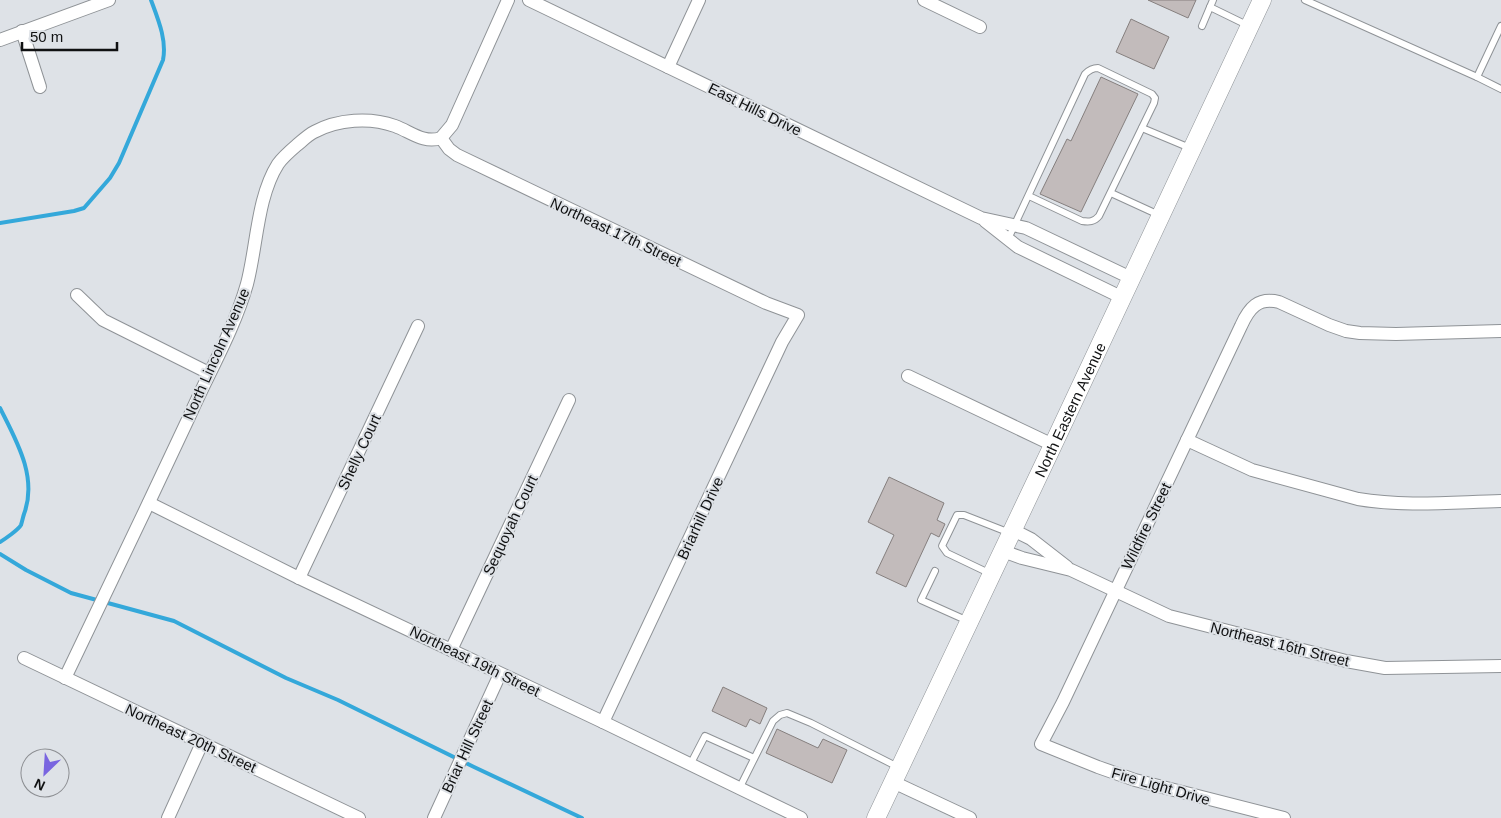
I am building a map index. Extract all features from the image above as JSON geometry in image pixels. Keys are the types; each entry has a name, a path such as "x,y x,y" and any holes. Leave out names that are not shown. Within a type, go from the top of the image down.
{"main road":[{"name":"North Eastern Avenue","path":"876,818 1262,0"}],"street":[{"path":"0,40 109,0"},
{"path":"441,138 452,125 508,0"},
{"name":"East Hills Drive","path":"529,0 981,218 1018,247 1122,297"},
{"path":"668,67 699,0"},
{"path":"924,0 980,27"},
{"path":"22,31 40,87"},
{"name":"North Lincoln Avenue","path":"65,678 228,336 252,266 267,188 279,162 288,152 313,132 339,123 352,121 384,123 429,140 441,138"},
{"name":"Northeast 17th Street","path":"441,138 449,149 465,159 758,299 798,316"},
{"name":"East Hills Drive","path":"981,218 1026,228 1131,278"},
{"path":"77,295 104,320 209,373"},
{"name":"Wildfire Street","path":"1042,744 1246,315 1252,308 1259,302 1272,300 1338,328 1360,333 1396,334 1501,331"},
{"name":"Briarhill Drive","path":"603,722 782,342 798,316"},
{"name":"Shelly Court","path":"299,578 418,326"},
{"path":"908,376 1053,445"},
{"name":"Sequoyah Court","path":"451,650 569,400"},
{"path":"1187,440 1252,470 1372,502 1501,501"},
{"name":"Northeast 19th Street","path":"149,503 299,578 801,818"},
{"name":"Northeast 16th Street","path":"1012,532 1031,539 1071,570"},
{"name":"Northeast 16th Street","path":"1003,550 1022,558 1071,570 1169,616 1368,666 1385,668 1501,666"},
{"name":"Northeast 20th Street","path":"24,658 359,818"},
{"name":"Briar Hill Street","path":"434,818 500,674"},
{"path":"168,818 202,743"},
{"name":"Fire Light Drive","path":"1042,744 1136,780 1284,818"},
{"path":"896,775 970,818"}],"lane":[{"path":"1202,26 1213,0"},
{"path":"1305,0 1315,2 1501,89"},
{"path":"1210,7 1249,26"},
{"path":"1477,77 1501,26"},
{"path":"1008,239 1085,74 1093,68 1098,68 1152,94 1155,98 1154,103 1096,221 1082,221 1029,196"},
{"path":"1142,128 1191,149"},
{"path":"1111,193 1160,215"},
{"path":"992,574 947,553 942,546 950,529 957,515 1012,532"},
{"path":"935,571 921,600 969,622"},
{"path":"739,789 773,721 780,715 787,713 811,723 896,775"},
{"path":"690,765 706,736 754,758"}],"building":[{"path":"1148,0 1196,0 1188,18"},
{"path":"1131,19 1169,37 1154,69 1116,52"},
{"path":"1101,77 1138,94 1081,212 1040,194 1067,139 1071,141"},
{"path":"889,477 944,503 937,520 945,524 939,537 931,533 906,587 876,573 894,535 868,522"},
{"path":"723,687 767,708 760,724 750,719 746,727 712,711"},
{"path":"777,729 818,748 823,739 847,750 832,783 766,753"}],"waterway":[{"path":"0,223 84,208 110,178 119,163 163,60 163,37 151,0"},
{"path":"0,408 23,459 28,486 28,500 21,525 0,542"},
{"path":"0,554 26,570 71,593 174,621 286,678 338,700 582,818"}]}
